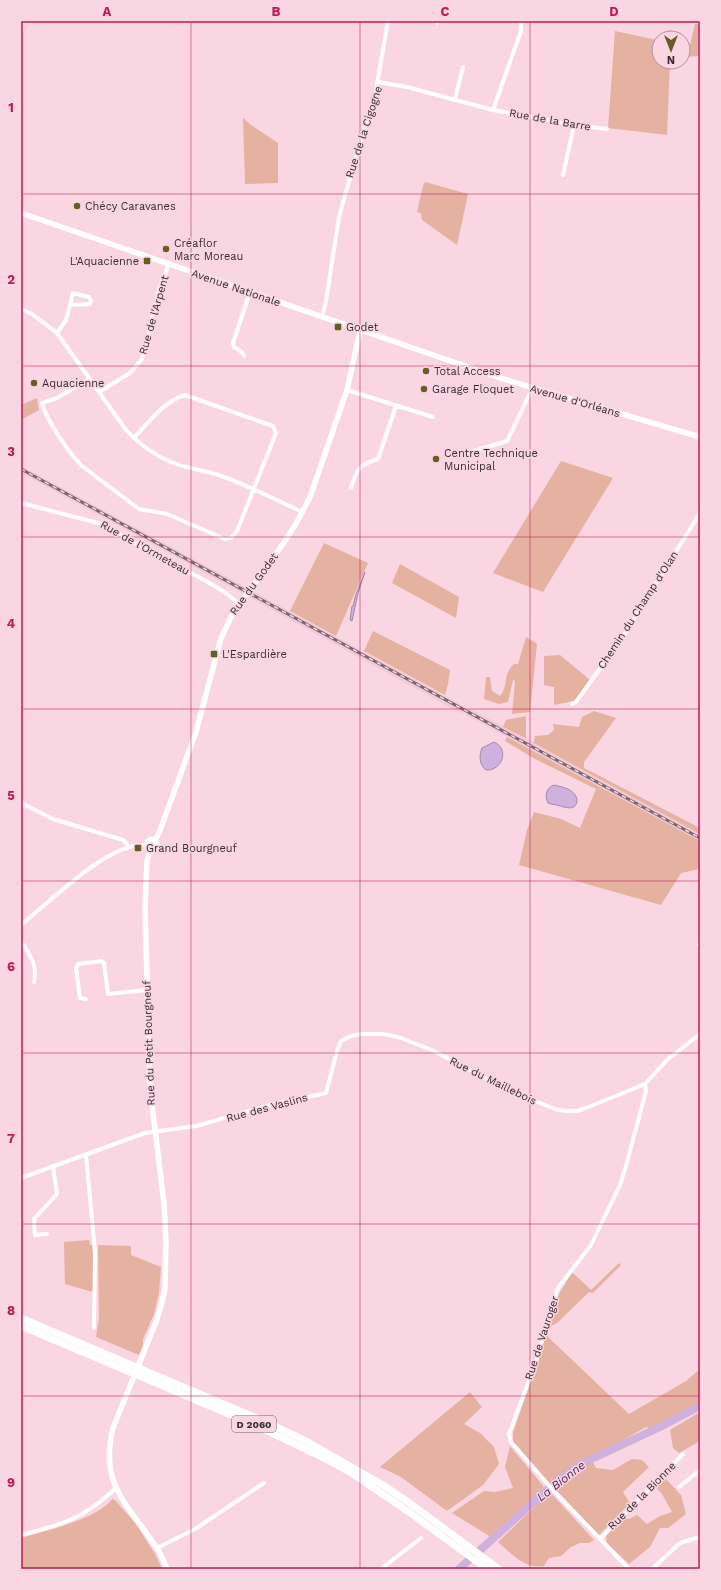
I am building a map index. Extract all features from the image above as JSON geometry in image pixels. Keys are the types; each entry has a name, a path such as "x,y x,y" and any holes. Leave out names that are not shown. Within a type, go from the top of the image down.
{"highway":[{"name":"D 2060","path":"21,1318 266,1422 308,1442 383,1485 480,1560 499,1569"},
{"name":"D 2060","path":"21,1326 255,1425 324,1458 381,1493 471,1553"},
{"name":"D 2060","path":"480,1560 487,1569"}],"street":[{"path":"378,82 388,21"},
{"path":"493,110 521,31 521,21"},
{"path":"455,99 464,67"},
{"name":"Rue de la Cigogne","path":"322,317 326,301 339,217 362,135 374,101 378,82 407,87 493,110"},
{"name":"Rue de la Barre","path":"493,110 574,125 607,129"},
{"path":"563,175 574,125"},
{"name":"Avenue Nationale","path":"21,213 360,331"},
{"name":"Rue de l'Arpent","path":"99,392 130,373 142,359 160,289 169,264"},
{"path":"244,356 242,352 234,347 233,343 250,292"},
{"path":"57,333 66,320 73,293 90,297 91,300 90,304 70,305"},
{"path":"21,308 32,314 57,333 126,430 150,450 167,460 183,466 224,477 302,512"},
{"name":"Avenue d'Orléans","path":"360,331 532,388 700,437"},
{"name":"Rue du Godet","path":"155,840 159,833 196,732 221,638 229,619 281,547 302,512 316,480 346,390 360,331"},
{"path":"89,379 58,398 42,403 44,410 82,466 134,505 144,510 166,514 228,539 231,538 237,531 276,433 273,426 185,395 178,397 162,409 134,438"},
{"path":"468,453 507,441 532,388"},
{"path":"346,390 433,416"},
{"path":"351,488 356,470 364,464 378,460 396,406"},
{"name":"Rue de l'Ormeteau","path":"21,503 102,524 206,581 226,593 239,604"},
{"name":"Chemin du Champ d'Olan","path":"572,704 576,702 626,632 700,513"},
{"path":"21,803 53,819 121,839 125,842 128,848"},
{"name":"Rue du Petit Bourgneuf","path":"155,840 157,843 156,846 149,847 147,860 145,906 150,1088 154,1131 164,1203 166,1241 165,1288 160,1311 113,1428 110,1439 110,1458 116,1488 123,1503 157,1548 167,1569"},
{"path":"22,922 86,870 109,856 137,845 149,847"},
{"path":"21,941 33,959 36,974 34,982"},
{"path":"86,999 80,998 76,968 78,964 102,961 104,963 108,994 147,990"},
{"name":"Rue du Maillebois","path":"341,1041 351,1036 361,1034 383,1034 398,1037 432,1050 502,1087 540,1104 567,1112 586,1108 645,1084"},
{"path":"645,1084 668,1059 700,1034"},
{"name":"Rue des Vaslins","path":"154,1131 196,1126 270,1104 326,1093 341,1041"},
{"name":"Rue de Vauroger","path":"600,1539 548,1485 511,1442 509,1434 536,1362 558,1288 591,1245 620,1185 646,1091 645,1084"},
{"path":"21,1178 154,1131"},
{"path":"86,1155 96,1252 94,1328"},
{"path":"47,1234 35,1235 34,1219 57,1194 54,1166"},
{"name":"Rue de la Bionne","path":"600,1539 684,1454"},
{"path":"679,1487 700,1470"},
{"path":"157,1548 195,1529 264,1483"},
{"path":"21,1535 74,1520 100,1502 116,1488"},
{"path":"652,1569 680,1543 700,1537"},
{"path":"381,1569 421,1538"},
{"path":"600,1539 629,1569"}],"shaded area":[{"path":"695,24 700,24 700,56 691,57 691,41"},
{"path":"615,31 651,39 651,70 670,70 667,135 608,128"},
{"path":"243,118 278,143 278,183 245,184"},
{"path":"425,182 468,194 457,245 422,220 421,213 417,212"},
{"path":"37,398 39,410 21,420 21,405"},
{"path":"561,461 613,478 543,592 493,573"},
{"path":"21,466 247,588 244,594 21,473"},
{"path":"324,543 368,563 336,636 290,611"},
{"path":"400,564 459,597 456,618 392,583"},
{"path":"365,572 358,593 352,621 350,620 352,606"},
{"path":"252,591 465,707 462,714 249,597"},
{"path":"373,631 450,670 445,695 364,651"},
{"path":"526,637 537,644 530,712 512,714 515,681 513,680 508,702 499,704 484,699 486,677 490,677 492,691 500,696 503,692 510,668 514,664 518,664"},
{"path":"560,655 590,680 574,701 554,705 554,687 544,685 544,656"},
{"path":"470,709 526,738 700,834 700,841 466,715"},
{"path":"594,711 616,718 584,762 584,768 700,828 700,834 534,743 535,736 548,735 554,730 553,724 579,727 582,717"},
{"path":"526,716 526,738 503,727 506,720"},
{"path":"507,737 700,841 700,869 681,873 661,905 519,865 527,830 534,812 561,819 580,828 596,789 533,758 505,741"},
{"path":"494,742 502,749 502,759 496,767 486,770 481,763 481,751 482,748"},
{"path":"554,785 568,789 576,796 577,803 574,807 569,808 548,803 546,798 547,792"},
{"path":"89,1240 90,1245 92,1245 94,1267 93,1292 65,1284 64,1242"},
{"path":"98,1245 131,1246 131,1255 161,1267 159,1293 154,1314 143,1339 143,1345 139,1355 96,1337 99,1319"},
{"path":"619,1263 621,1265 593,1293 589,1292 557,1323 551,1326 547,1334 559,1294 572,1272 591,1290"},
{"path":"546,1335 629,1414 686,1381 700,1369 700,1392 698,1393 700,1395 700,1404 654,1429 646,1427 592,1458 551,1485 513,1446 513,1433"},
{"path":"470,1392 482,1407 464,1424 480,1433 494,1447 499,1464 483,1485 447,1511 401,1477 380,1467"},
{"path":"700,1412 700,1441 679,1453 673,1448 670,1430"},
{"path":"510,1446 544,1487 491,1537 452,1513 484,1491 495,1492 513,1488 505,1467"},
{"path":"632,1459 642,1460 649,1467 623,1492 630,1503 599,1535 553,1488 582,1466 593,1462 596,1468 613,1470"},
{"path":"664,1477 681,1495 686,1514 668,1528 660,1528 650,1547 629,1564 607,1543 606,1536 619,1519 629,1519 637,1515 647,1524 660,1516 672,1512 662,1494 655,1486"},
{"path":"550,1492 594,1540 589,1543 580,1543 571,1547 561,1556 549,1558 544,1566 530,1565 513,1556 498,1542"},
{"path":"112,1499 115,1500 136,1524 155,1554 162,1569 21,1569 21,1538 57,1528 95,1513"}],"waterway":[{"name":"La Bionne","path":"459,1569 556,1482 581,1464 660,1427 700,1406"}],"railway":[{"path":"21,469 700,838"}],"place":[{"name":"Chécy Caravanes","path":"77,206"},
{"name":"Créaflor Marc Moreau","path":"166,249"},
{"name":"L'Aquacienne","path":"147,261"},
{"name":"Godet","path":"338,327"},
{"name":"Total Access","path":"426,371"},
{"name":"Aquacienne","path":"34,383"},
{"name":"Garage Floquet","path":"424,389"},
{"name":"Centre Technique Municipal","path":"436,459"},
{"name":"L'Espardière","path":"214,654"},
{"name":"Grand Bourgneuf","path":"138,848"}]}
